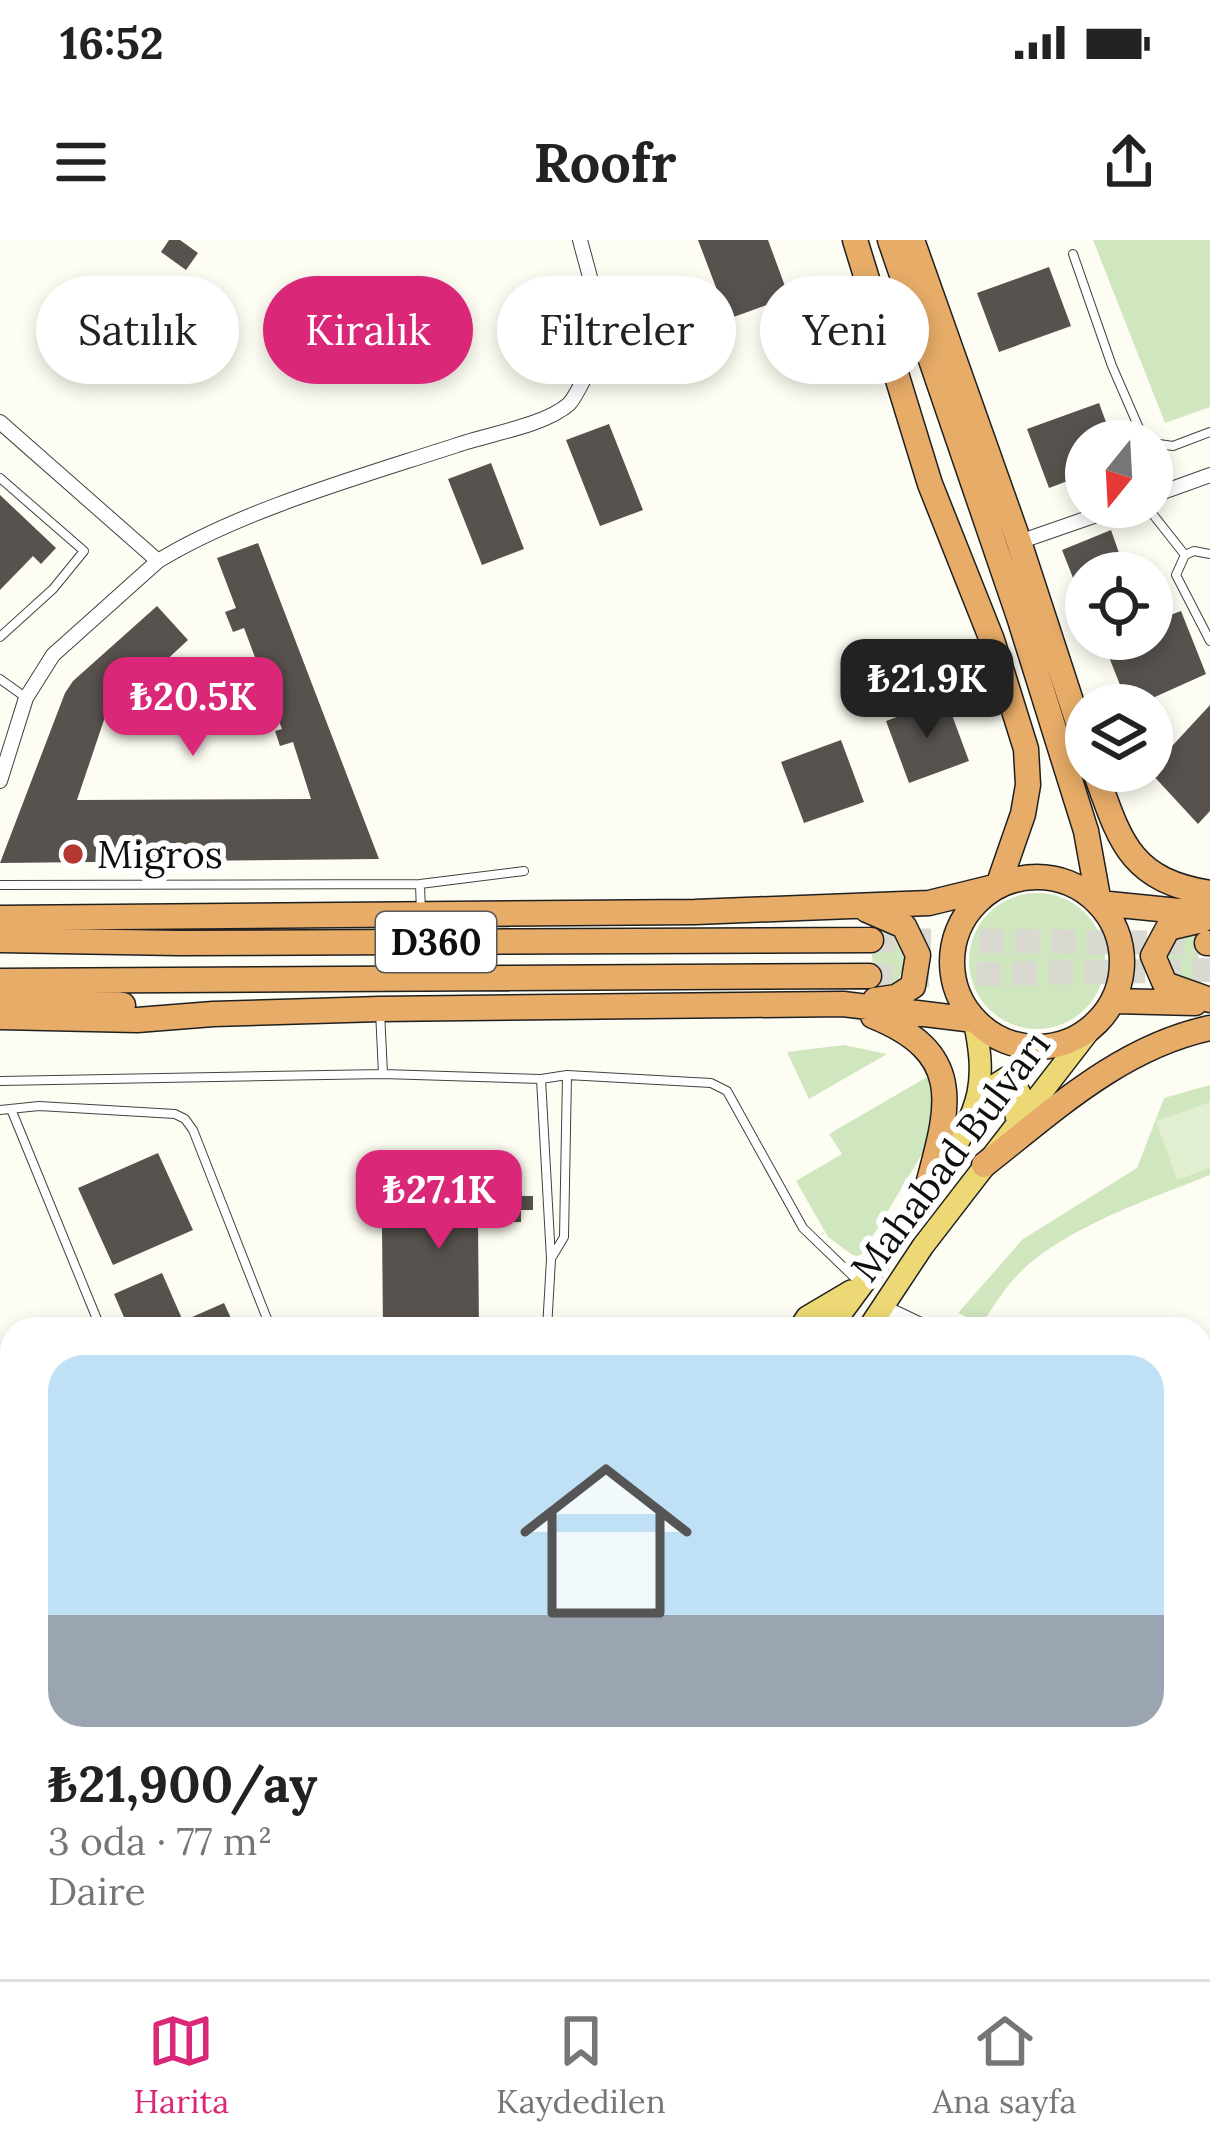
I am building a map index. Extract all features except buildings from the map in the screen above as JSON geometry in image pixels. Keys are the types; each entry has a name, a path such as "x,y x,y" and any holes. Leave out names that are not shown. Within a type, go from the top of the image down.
{"highway":[{"path":"855,240 930,484 992,640 1026,749 1028,784 1023,814 998,886 961,922 952,973 959,998 974,1020 995,1036 1021,1046 1048,1047 1075,1039 1114,1001 1121,981 1120,940 1099,903 1086,831 1026,639 890,240"},
{"path":"912,240 1065,684"},
{"path":"1102,792 1118,834 1146,871 1175,888 1210,893"},
{"path":"0,918 858,906 929,903 1024,878 1051,878 1077,887 1099,903 1209,929"},
{"path":"0,1017 137,1020 213,1013 843,1004 896,998 914,986 918,955 904,926 858,906"},
{"path":"0,937 171,918"},
{"path":"1209,929 1168,928 1153,956 1165,984 1210,1002"},
{"name":"D360","path":"0,937 178,944 871,940"},
{"name":"D360","path":"0,981 869,976"},
{"path":"0,994 213,1013"},
{"path":"1114,1001 1210,1002"},
{"path":"843,1004 974,1020"},
{"path":"843,1004 906,1030 938,1066 947,1109 926,1192"},
{"path":"984,1165 1109,1068 1172,1036 1210,1028"}],"main road":[{"name":"Mahabad Bulvarı","path":"838,1317 948,1160 978,1096 980,1053 974,1020"},
{"name":"Mahabad Bulvarı","path":"876,1317 984,1165 1092,1027"},
{"path":"978,1096 1006,1078 1016,1083 1021,1096 1012,1128"},
{"path":"807,1317 861,1284"}],"street":[{"path":"0,782 26,698 52,655 158,561 202,535 526,424 568,404 589,373 599,340 598,307 580,240"},
{"path":"0,422 158,561"},
{"path":"1173,488 1210,475"},
{"path":"1019,542 1065,526"},
{"path":"883,1307 904,1317"}],"lane":[{"path":"1073,254 1135,420"},
{"path":"1173,446 1210,432"},
{"path":"0,478 83,551 53,589 0,637"},
{"path":"1170,528 1185,555"},
{"path":"1210,554 1194,551 1185,555 1176,575 1210,641"},
{"path":"0,679 26,698"},
{"path":"0,885 420,884 524,871"},
{"path":"420,884 422,915"},
{"path":"380,1010 382,1074"},
{"path":"0,1081 382,1074 711,1083 727,1090 803,1228 861,1284"},
{"path":"551,1258 564,1237 567,1076"},
{"path":"541,1079 551,1258 549,1317"},
{"path":"96,1317 5,1109 39,1106 152,1112 185,1119 266,1317"}],"green space":[{"path":"1093,240 1210,240 1210,407 1164,420"},
{"path":"1037,893 1063,899 1085,913 1099,935 1105,961 1099,987 1085,1009 1063,1023 1037,1029 1011,1023 989,1009 975,987 969,961 975,935 989,913 1011,899"},
{"path":"870,929 901,939 908,956 897,983 875,991"},
{"path":"1198,929 1198,990 1177,984 1169,949 1177,938"},
{"path":"844,1045 887,1054 809,1099 787,1052"},
{"path":"934,1073 934,1134 862,1254 855,1257 828,1237 796,1181 842,1154 829,1134"},
{"path":"1210,1085 1210,1175 1106,1218 1054,1246 1014,1279 987,1317 958,1313 1023,1239 1137,1168 1164,1098"},
{"path":"1210,1102 1210,1168 1177,1180 1156,1121"}],"tunnel":[{"path":"871,940 1207,943"},
{"path":"869,976 1210,970"}],"place":[{"name":"Migros","path":"73,854"}]}
